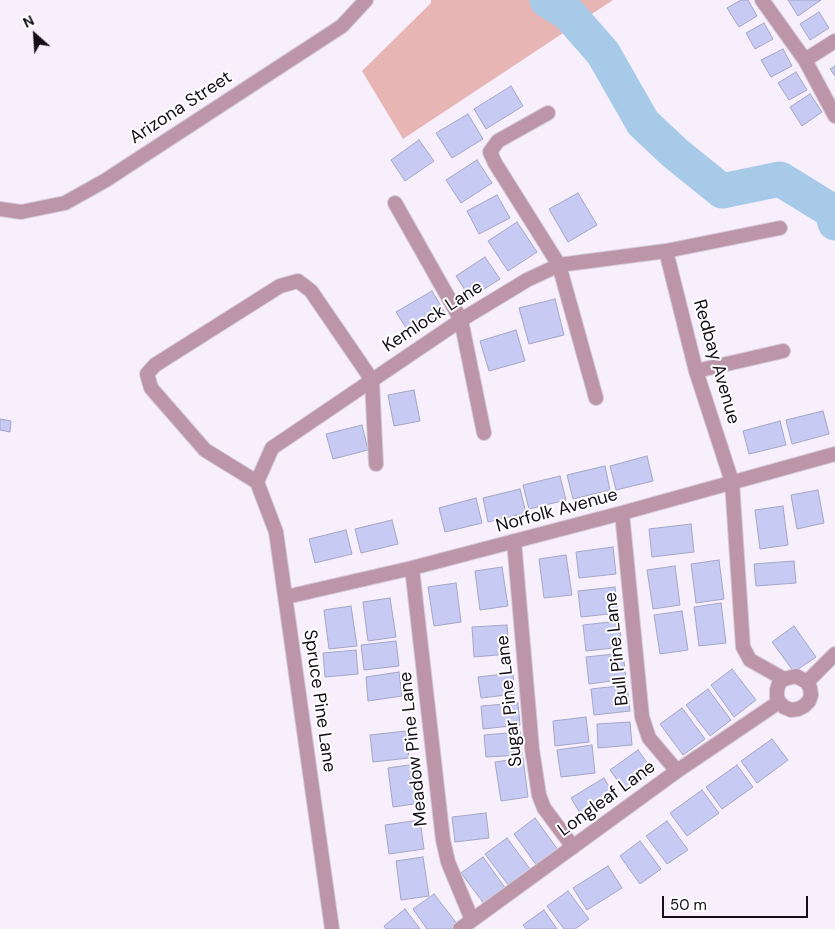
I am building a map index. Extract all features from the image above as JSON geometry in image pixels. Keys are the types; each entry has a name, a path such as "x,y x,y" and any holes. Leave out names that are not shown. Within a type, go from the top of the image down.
{"street":[{"name":"Arizona Street","path":"0,209 21,212 65,202 106,180 342,26 366,0"},
{"path":"762,0 805,60 835,116"},
{"path":"805,60 835,41"},
{"path":"548,113 498,141 490,152 559,266 596,398"},
{"path":"395,203 461,320 484,434"},
{"name":"Kemlock Lane","path":"257,482 272,448 461,320 527,280 559,266 666,250 780,228"},
{"name":"Redbay Avenue","path":"666,250 696,371 732,482 744,648 750,660 784,679"},
{"path":"257,482 205,450 151,388 147,374 155,365 280,286 298,281 311,291 372,380 376,464"},
{"path":"696,371 783,351"},
{"name":"Norfolk Avenue","path":"286,597 412,568 622,513 835,454"},
{"name":"Spruce Pine Lane","path":"257,482 276,532 332,929"},
{"name":"Bull Pine Lane","path":"622,513 642,717 649,738 677,771"},
{"name":"Sugar Pine Lane","path":"514,541 532,749 539,795 544,808 573,847"},
{"name":"Meadow Pine Lane","path":"412,568 443,840 466,925"},
{"path":"807,682 835,654"},
{"path":"796,676 807,682 811,695 809,701 798,709 791,710 784,707 777,696 779,683 784,679 796,676"},
{"name":"Longleaf Lane","path":"466,925 677,771 780,702"}],"shaded area":[{"path":"431,0 613,0 403,139 362,71 431,3"}],"building":[{"path":"741,0 748,0 757,16 739,27 727,8"},
{"path":"788,0 821,0 798,16"},
{"path":"819,12 829,28 810,40 800,24"},
{"path":"764,23 773,39 755,49 746,33"},
{"path":"783,49 792,66 771,77 761,60"},
{"path":"835,66 835,76 830,69"},
{"path":"796,72 807,90 789,100 778,83"},
{"path":"511,86 523,106 486,129 474,109"},
{"path":"810,94 822,112 802,126 790,107"},
{"path":"468,114 483,139 452,158 436,133"},
{"path":"419,140 434,161 405,181 391,160"},
{"path":"477,160 492,183 461,203 446,180"},
{"path":"578,193 597,225 568,242 549,209"},
{"path":"497,195 510,218 479,234 467,211"},
{"path":"517,222 537,252 508,271 488,241"},
{"path":"485,257 500,279 470,298 456,276"},
{"path":"432,291 445,313 410,334 396,312"},
{"path":"555,299 564,335 529,344 519,308"},
{"path":"516,330 525,361 489,371 480,341"},
{"path":"414,390 420,421 394,426 388,395"},
{"path":"823,411 829,434 792,444 786,420"},
{"path":"0,419 11,421 10,432 0,430"},
{"path":"780,421 786,445 749,454 743,431"},
{"path":"362,425 368,450 333,459 326,434"},
{"path":"647,456 653,481 616,490 610,466"},
{"path":"605,466 610,490 573,499 567,475"},
{"path":"560,476 566,500 529,509 523,485"},
{"path":"520,489 526,513 488,522 483,498"},
{"path":"818,490 824,523 797,529 791,495"},
{"path":"476,498 482,523 445,532 439,508"},
{"path":"783,506 788,545 760,549 755,510"},
{"path":"392,520 398,544 361,553 355,529"},
{"path":"691,524 694,552 652,557 649,529"},
{"path":"346,530 352,554 315,563 309,539"},
{"path":"613,547 616,574 579,578 576,552"},
{"path":"566,555 572,595 544,598 539,559"},
{"path":"719,560 724,599 696,603 691,564"},
{"path":"794,561 796,583 756,586 754,564"},
{"path":"675,566 680,605 653,609 647,570"},
{"path":"502,567 508,606 480,610 475,571"},
{"path":"456,583 461,622 434,626 428,587"},
{"path":"615,587 618,613 581,617 578,591"},
{"path":"390,598 396,637 368,641 363,602"},
{"path":"721,603 726,643 699,646 694,607"},
{"path":"351,606 357,646 329,649 324,610"},
{"path":"682,611 688,650 660,654 654,615"},
{"path":"619,621 622,647 586,651 583,625"},
{"path":"507,625 509,654 474,657 472,627"},
{"path":"794,626 816,657 794,672 772,642"},
{"path":"396,641 399,666 364,670 361,645"},
{"path":"356,650 358,674 325,677 323,653"},
{"path":"623,653 626,679 589,684 586,657"},
{"path":"732,669 756,700 734,717 711,685"},
{"path":"399,672 402,696 368,701 366,677"},
{"path":"513,673 515,694 481,698 478,677"},
{"path":"627,685 630,711 594,715 591,689"},
{"path":"708,689 731,720 710,736 686,705"},
{"path":"518,703 520,725 483,729 481,706"},
{"path":"682,708 705,739 683,755 660,724"},
{"path":"586,717 589,742 555,746 553,721"},
{"path":"630,722 632,745 598,748 597,724"},
{"path":"406,731 409,758 373,762 370,735"},
{"path":"520,732 522,755 486,757 484,735"},
{"path":"772,739 788,760 757,783 741,761"},
{"path":"592,745 595,773 561,777 557,750"},
{"path":"638,750 654,772 626,792 610,770"},
{"path":"523,758 528,797 501,801 495,762"},
{"path":"415,764 421,803 393,807 388,768"},
{"path":"737,765 753,787 722,809 706,787"},
{"path":"604,778 616,799 583,818 571,798"},
{"path":"702,790 719,813 687,836 670,813"},
{"path":"486,813 489,838 455,842 452,817"},
{"path":"535,818 558,850 537,866 514,834"},
{"path":"420,820 424,849 389,854 385,825"},
{"path":"667,821 688,850 667,864 646,836"},
{"path":"507,838 530,869 509,886 485,854"},
{"path":"640,841 661,869 640,884 620,856"},
{"path":"423,857 429,896 401,900 396,861"},
{"path":"483,857 506,889 485,905 461,873"},
{"path":"608,866 622,888 587,910 573,888"},
{"path":"568,891 589,919 575,929 564,929 547,906"},
{"path":"434,894 458,925 452,929 427,929 413,909"},
{"path":"405,909 420,929 386,929 384,926"},
{"path":"544,910 557,929 526,929 523,925"}],"waterway":[{"path":"547,0 568,13 603,53 643,123 675,153 722,191 780,179 832,211 835,223"}]}
